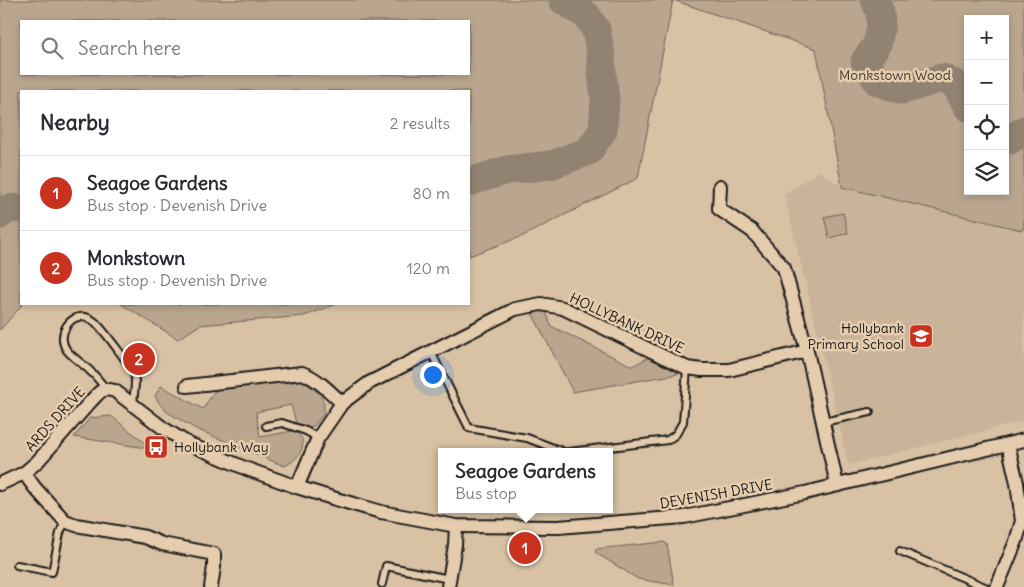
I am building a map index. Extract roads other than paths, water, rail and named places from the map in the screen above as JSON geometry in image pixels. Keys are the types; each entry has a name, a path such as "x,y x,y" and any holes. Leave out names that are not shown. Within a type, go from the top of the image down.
{"street":[{"path":"720,186 719,209 752,231 784,268 807,351 837,486"},
{"name":"HOLLYBANK DRIVE","path":"297,487 318,438 342,403 369,383 515,309 541,304 563,308 687,368 728,370 807,351"},
{"path":"187,386 302,373 318,382 342,403"},
{"name":"DEVENISH DRIVE","path":"106,389 115,392 163,428 189,444 248,469 297,487 381,512 456,526 558,527 684,517 837,486 1024,440"},
{"name":"ARDS DRIVE","path":"0,484 24,473 37,462 90,401 106,389"},
{"path":"997,587 1023,521 1008,444"},
{"path":"24,473 65,522 145,537 162,544 214,554 210,587"},
{"path":"448,583 455,545 456,526"}],"lane":[{"path":"106,389 92,372 66,349 63,337 64,331 68,324 78,317 87,317 97,323 134,373 133,405"},
{"path":"431,352 468,428 527,438 553,448"},
{"path":"602,448 668,440 676,434 683,422 687,368"},
{"path":"823,422 870,412"},
{"path":"266,426 282,423 306,431 318,438"},
{"path":"16,565 52,572 60,533 65,522"},
{"path":"900,552 985,587"},
{"path":"382,584 386,566 448,583"}],"waterway":[{"path":"470,182 507,170 551,165 589,151 603,130 605,99 601,54 596,30 587,16 563,0"},
{"path":"875,0 880,12 881,26 877,45 865,61 877,81 902,90 942,78 955,84 967,105"},
{"path":"1009,140 1024,130"},
{"path":"0,215 8,209 20,208"}],"place":[{"name":"Hollybank Primary School","path":"921,336"},
{"name":"Monkstown","path":"139,359"},
{"name":"Hollybank Way","path":"156,447"},
{"name":"Seagoe Gardens","path":"525,548"}],"park label":[{"name":"Monkstown Wood","path":"895,75"}]}
